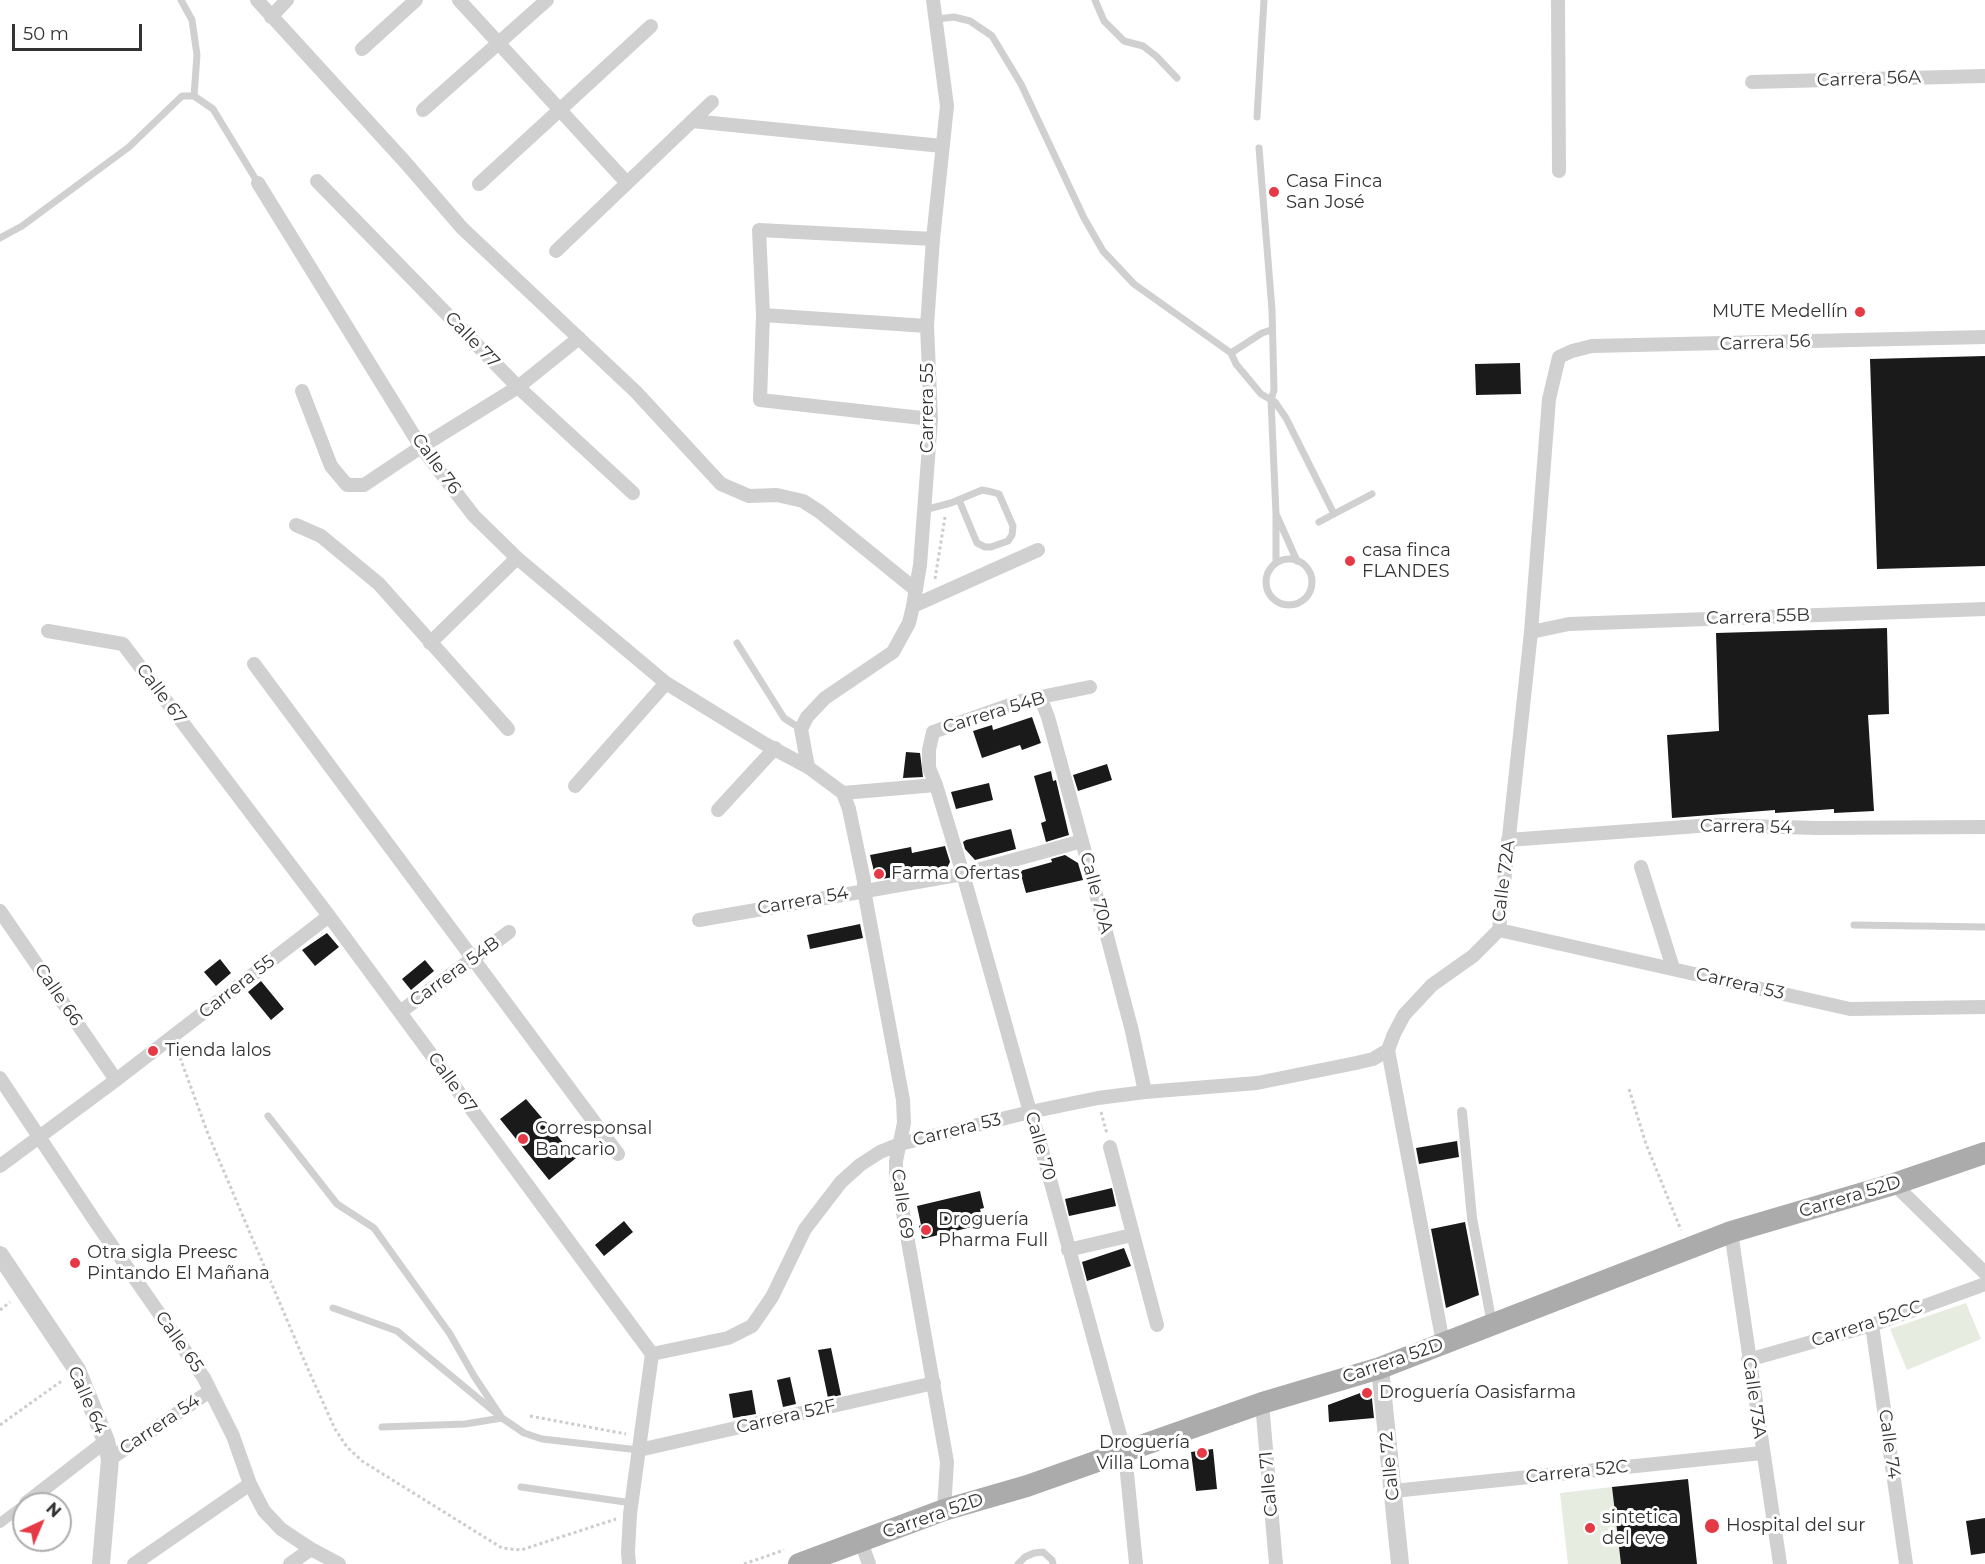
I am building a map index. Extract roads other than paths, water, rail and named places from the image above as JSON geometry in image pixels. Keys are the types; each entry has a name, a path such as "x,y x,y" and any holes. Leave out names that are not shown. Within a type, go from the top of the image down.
{"main road":[{"name":"Carrera 52D","path":"799,1564 944,1510 1027,1486 1262,1403 1380,1368 1731,1232 1894,1184 1985,1153"}],"street":[{"path":"257,0 462,228 636,392 721,484 748,496 777,495 803,501 820,512 916,590"},
{"path":"271,16 287,0"},
{"path":"362,49 416,0"},
{"path":"459,0 627,183"},
{"path":"423,110 547,0"},
{"name":"Carrera 55","path":"801,729 807,717 825,698 893,652 909,623 914,606 920,565 931,419 927,326 933,239 947,106 933,0"},
{"path":"1558,0 1559,171"},
{"path":"478,184 651,26"},
{"name":"Carrera 56A","path":"1752,82 1985,76"},
{"path":"556,251 712,102"},
{"path":"692,121 942,146"},
{"name":"Calle 77","path":"317,181 518,387 633,493"},
{"name":"Calle 76","path":"258,183 421,447 474,516 517,558 666,683 808,767 843,793"},
{"path":"931,419 760,400 763,315 759,230 933,239"},
{"path":"763,315 927,326"},
{"name":"Carrera 56","path":"1555,369 1559,357 1592,346 1985,337"},
{"path":"302,391 331,466 347,485 364,485 518,387 579,338"},
{"name":"Calle 72A","path":"1388,1050 1404,1015 1432,985 1473,956 1498,930 1531,632 1549,399 1555,369"},
{"path":"296,525 321,536 357,563 379,584 508,729"},
{"path":"914,606 1038,550"},
{"path":"430,643 517,558"},
{"name":"Carrera 55B","path":"1531,632 1569,624 1985,609"},
{"name":"Calle 67","path":"48,631 123,645 329,916 652,1354"},
{"path":"254,664 618,1154"},
{"path":"575,786 666,683"},
{"name":"Carrera 54B","path":"933,732 1021,701 1090,687"},
{"name":"Calle 70A","path":"1040,697 1048,717 1082,841 1132,1031 1145,1092"},
{"path":"801,729 808,767"},
{"name":"Calle 70","path":"933,732 928,750 929,768 963,874 1029,1112 1037,1132 1125,1453 1136,1564"},
{"path":"718,810 775,748"},
{"path":"843,793 936,785"},
{"name":"Calle 69","path":"843,793 849,809 862,870 903,1100 904,1123 896,1161 897,1188 947,1462 944,1510"},
{"name":"Carrera 54","path":"1508,840 1712,825 1816,828 1985,827"},
{"name":"Carrera 54","path":"699,920 963,874 1082,841"},
{"path":"1641,867 1673,968"},
{"name":"Calle 66","path":"0,910 116,1080"},
{"name":"Carrera 55","path":"0,1166 329,916"},
{"name":"Carrera 53","path":"1498,930 1850,1009 1985,1006"},
{"name":"Carrera 54B","path":"400,1012 509,932"},
{"path":"1388,1050 1443,1343"},
{"name":"Carrera 53","path":"652,1354 728,1338 753,1326 772,1297 805,1229 841,1182 860,1165 880,1152 900,1144 1029,1112 1098,1098 1257,1083 1373,1059 1388,1050"},
{"name":"Calle 65","path":"0,1078 204,1378 264,1511 275,1523 311,1549 339,1564"},
{"path":"1462,1112 1472,1218 1492,1324"},
{"path":"1110,1147 1156,1325"},
{"path":"1894,1184 1985,1273"},
{"name":"Calle 73A","path":"1731,1232 1748,1360 1780,1564"},
{"path":"1068,1250 1132,1235"},
{"name":"Calle 64","path":"0,1255 77,1370 108,1450 101,1564"},
{"name":"Carrera 52CC","path":"1748,1360 1872,1324 1985,1284"},
{"name":"Calle 74","path":"1872,1324 1906,1564"},
{"path":"630,1564 628,1552 631,1509 652,1354"},
{"name":"Calle 72","path":"1380,1368 1400,1564"},
{"name":"Carrera 52F","path":"640,1443 934,1383"},
{"name":"Carrera 54","path":"43,1492 108,1450 210,1391"},
{"name":"Calle 71","path":"1262,1403 1276,1564"},
{"name":"Carrera 52C","path":"1393,1491 1762,1453"},
{"path":"134,1564 250,1484"},
{"path":"861,1542 869,1564"},
{"path":"290,1564 311,1549"}],"lane":[{"path":"0,238 22,226 129,147 182,96 194,96 197,55 192,20 181,0"},
{"path":"1095,0 1104,21 1124,41 1143,46 1177,78"},
{"path":"1257,117 1264,0"},
{"path":"937,19 954,17 970,21 992,36 1021,84 1084,218 1103,251 1134,284 1231,353 1261,394 1275,402 1287,418 1334,514"},
{"name":"Calle 76","path":"194,96 213,109 258,183"},
{"path":"1259,148 1269,254 1274,390 1271,400 1276,563"},
{"path":"1231,353 1262,333 1271,330"},
{"path":"924,510 949,504 982,490 999,494 1013,526 1012,535 1008,541 991,547 977,543 959,500"},
{"path":"1319,522 1372,494"},
{"path":"1276,514 1298,561 1309,571 1312,580 1311,589 1300,602 1293,604 1278,602 1268,590 1267,575 1276,563 1283,560 1298,561"},
{"path":"737,643 784,718 801,729"},
{"path":"1854,925 1985,927"},
{"path":"268,1116 337,1204 374,1228 450,1334 502,1418"},
{"path":"333,1308 396,1331 502,1418 524,1433 542,1439 640,1443"},
{"path":"382,1427 465,1424 502,1418"},
{"path":"521,1487 631,1509"},
{"path":"1018,1564 1024,1557 1043,1552 1053,1564"}],"place":[{"name":"Casa Finca San José","path":"1274,192"},
{"name":"MUTE Medellín","path":"1860,312"},
{"name":"casa finca FLANDES","path":"1350,561"},
{"name":"Farma Ofertas","path":"879,874"},
{"name":"Tienda lalos","path":"153,1051"},
{"name":"Corresponsal Bancarìo","path":"523,1139"},
{"name":"Droguería Pharma Full","path":"926,1230"},
{"name":"Otra sigla Preesc Pintando El Mañana","path":"75,1263"},
{"name":"Droguería Oasisfarma","path":"1367,1393"},
{"name":"Droguería Villa Loma","path":"1202,1453"},
{"name":"Hospital del sur","path":"1712,1526"},
{"name":"sintetica del eve","path":"1590,1528"}]}
